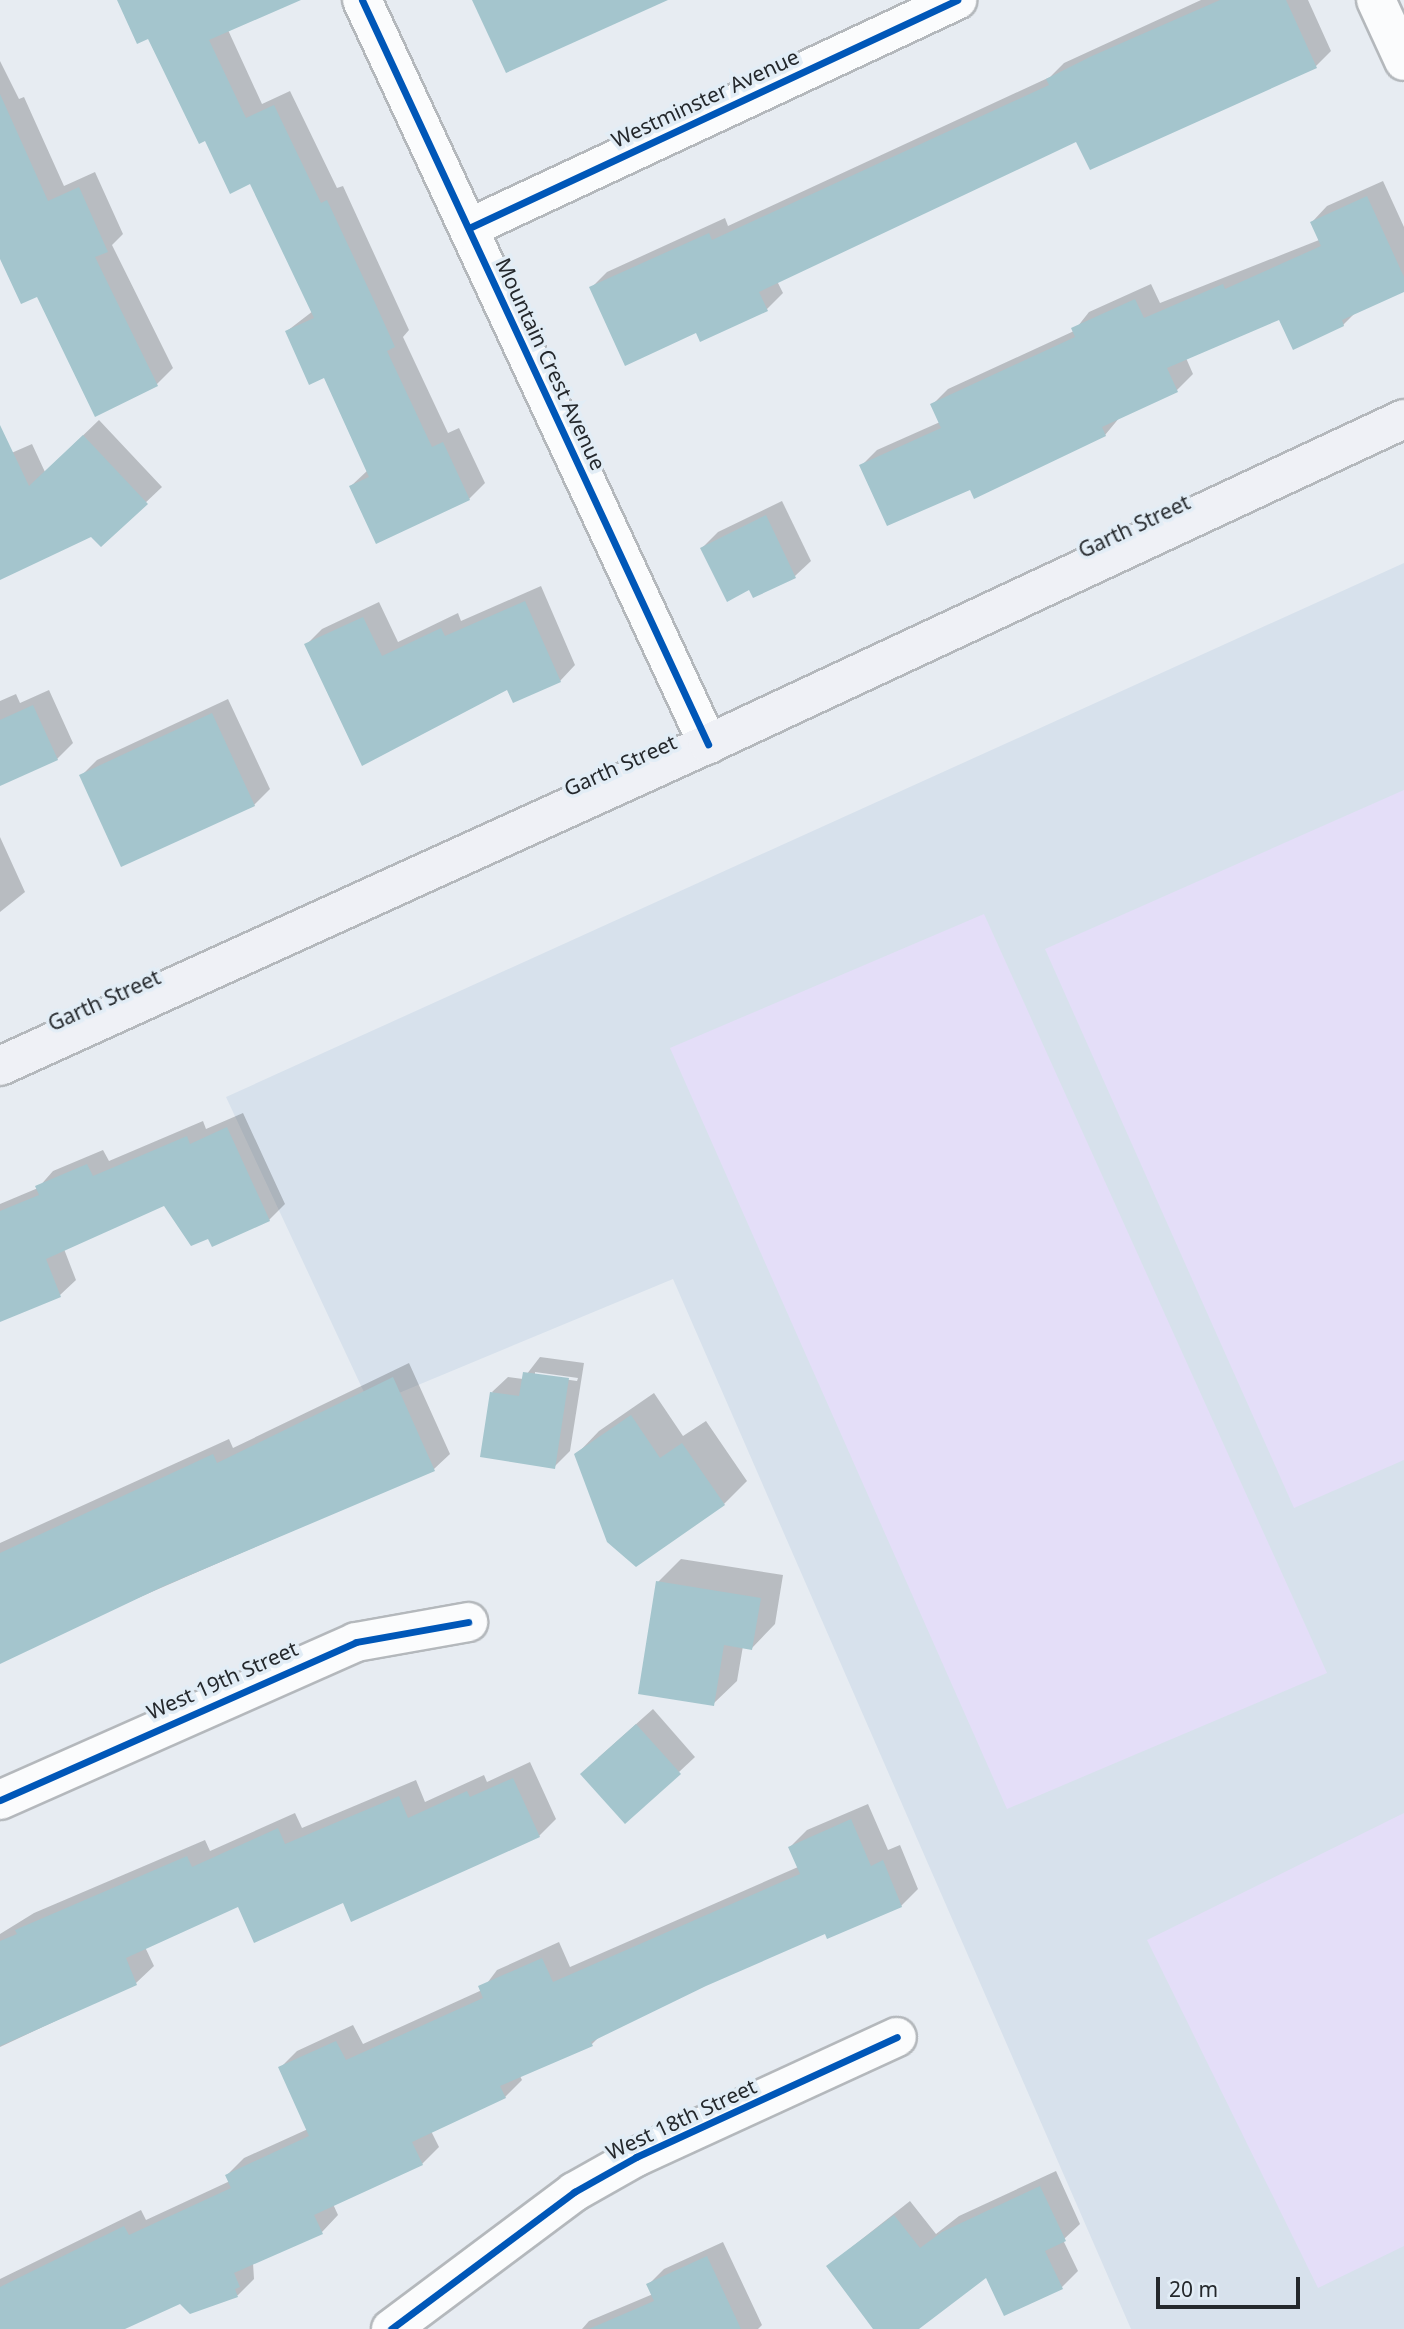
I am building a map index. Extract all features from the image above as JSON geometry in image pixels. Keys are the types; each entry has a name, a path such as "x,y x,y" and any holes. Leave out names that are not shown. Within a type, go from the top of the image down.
{"main road":[{"name":"Garth Street","path":"0,1066 708,744 1404,419"}],"street":[{"name":"Mountain Crest Avenue","path":"362,0 708,744"},
{"name":"Westminster Avenue","path":"469,228 957,0"},
{"path":"1376,0 1404,61"},
{"name":"West 19th Street","path":"0,1800 356,1642 468,1622"},
{"name":"West 18th Street","path":"391,2329 494,2248 584,2186 635,2157 897,2038"}],"shaded area":[{"path":"1404,563 1404,2329 1131,2329 673,1279 370,1405 226,1097"},
{"path":"1404,790 1404,1460 1294,1508 1045,949"},
{"path":"984,914 1327,1673 1007,1809 670,1048"},
{"path":"1404,1813 1404,2246 1318,2288 1147,1940"}],"building":[{"path":"117,0 301,0 209,40 246,118 274,105 321,203 327,200 376,305 395,347 387,351 432,447 443,442 470,500 376,544 349,486 369,477 324,378 309,385 285,331 314,318 250,184 230,194 205,141 199,144 148,39 137,44"},
{"path":"472,0 668,0 506,73"},
{"path":"1220,0 1286,0 1317,68 1090,170 1076,142 759,292 768,311 700,342 696,333 625,366 589,287 709,233 712,240 1049,85 1046,79 1092,56"},
{"path":"0,94 48,201 79,187 108,252 95,257 158,386 95,417 37,297 21,304 0,259"},
{"path":"1367,196 1404,277 1404,292 1342,320 1344,326 1293,350 1279,320 1167,368 1178,392 1102,427 1106,436 974,499 970,490 887,526 859,465 941,428 930,404 1075,337 1071,328 1135,299 1144,318 1223,284 1225,289 1321,246 1310,222"},
{"path":"0,425 29,486 83,435 148,504 101,547 91,537 0,580"},
{"path":"766,515 796,578 753,598 749,590 727,602 700,548"},
{"path":"525,601 561,682 513,703 507,690 362,766 304,644 363,617 382,656 441,628 445,636"},
{"path":"33,705 58,760 0,786 0,720"},
{"path":"212,713 255,806 121,867 79,775"},
{"path":"227,1127 270,1221 212,1247 208,1239 191,1246 164,1206 46,1259 61,1297 0,1322 0,1211 39,1195 35,1186 87,1164 93,1176 187,1136 190,1144"},
{"path":"523,1372 569,1378 555,1469 480,1457 490,1392 519,1396"},
{"path":"393,1377 435,1471 164,1586 0,1664 0,1553 213,1454 217,1463"},
{"path":"631,1415 660,1458 682,1443 725,1505 636,1567 607,1542 574,1454"},
{"path":"656,1581 761,1598 752,1650 724,1645 714,1706 638,1694"},
{"path":"636,1724 681,1774 625,1824 580,1774"},
{"path":"513,1778 540,1837 351,1922 343,1903 254,1943 238,1907 126,1958 137,1985 0,2046 0,1941 17,1934 15,1930 187,1856 192,1867 278,1828 285,1844 399,1796 408,1818 467,1791 470,1797"},
{"path":"851,1819 871,1866 883,1860 902,1907 827,1939 825,1934 706,1986 591,2042 593,2046 500,2086 506,2098 412,2142 423,2165 314,2215 323,2234 234,2273 240,2287 235,2289 238,2297 190,2314 180,2304 125,2329 0,2329 0,2287 124,2226 129,2235 231,2188 225,2175 309,2136 278,2067 336,2041 346,2060 483,1998 478,1986 542,1958 553,1982 800,1874 788,1847"},
{"path":"1040,2186 1066,2241 1045,2251 1063,2289 1004,2316 986,2278 919,2329 873,2329 826,2266 894,2215 920,2248 942,2232"},
{"path":"707,2256 741,2329 589,2329 654,2301 646,2284"}],"cycle path":[{"path":"362,0 708,744"},
{"path":"469,228 957,0"},
{"path":"0,1800 356,1642 468,1622"},
{"path":"391,2329 574,2192 636,2157 897,2037"}]}
